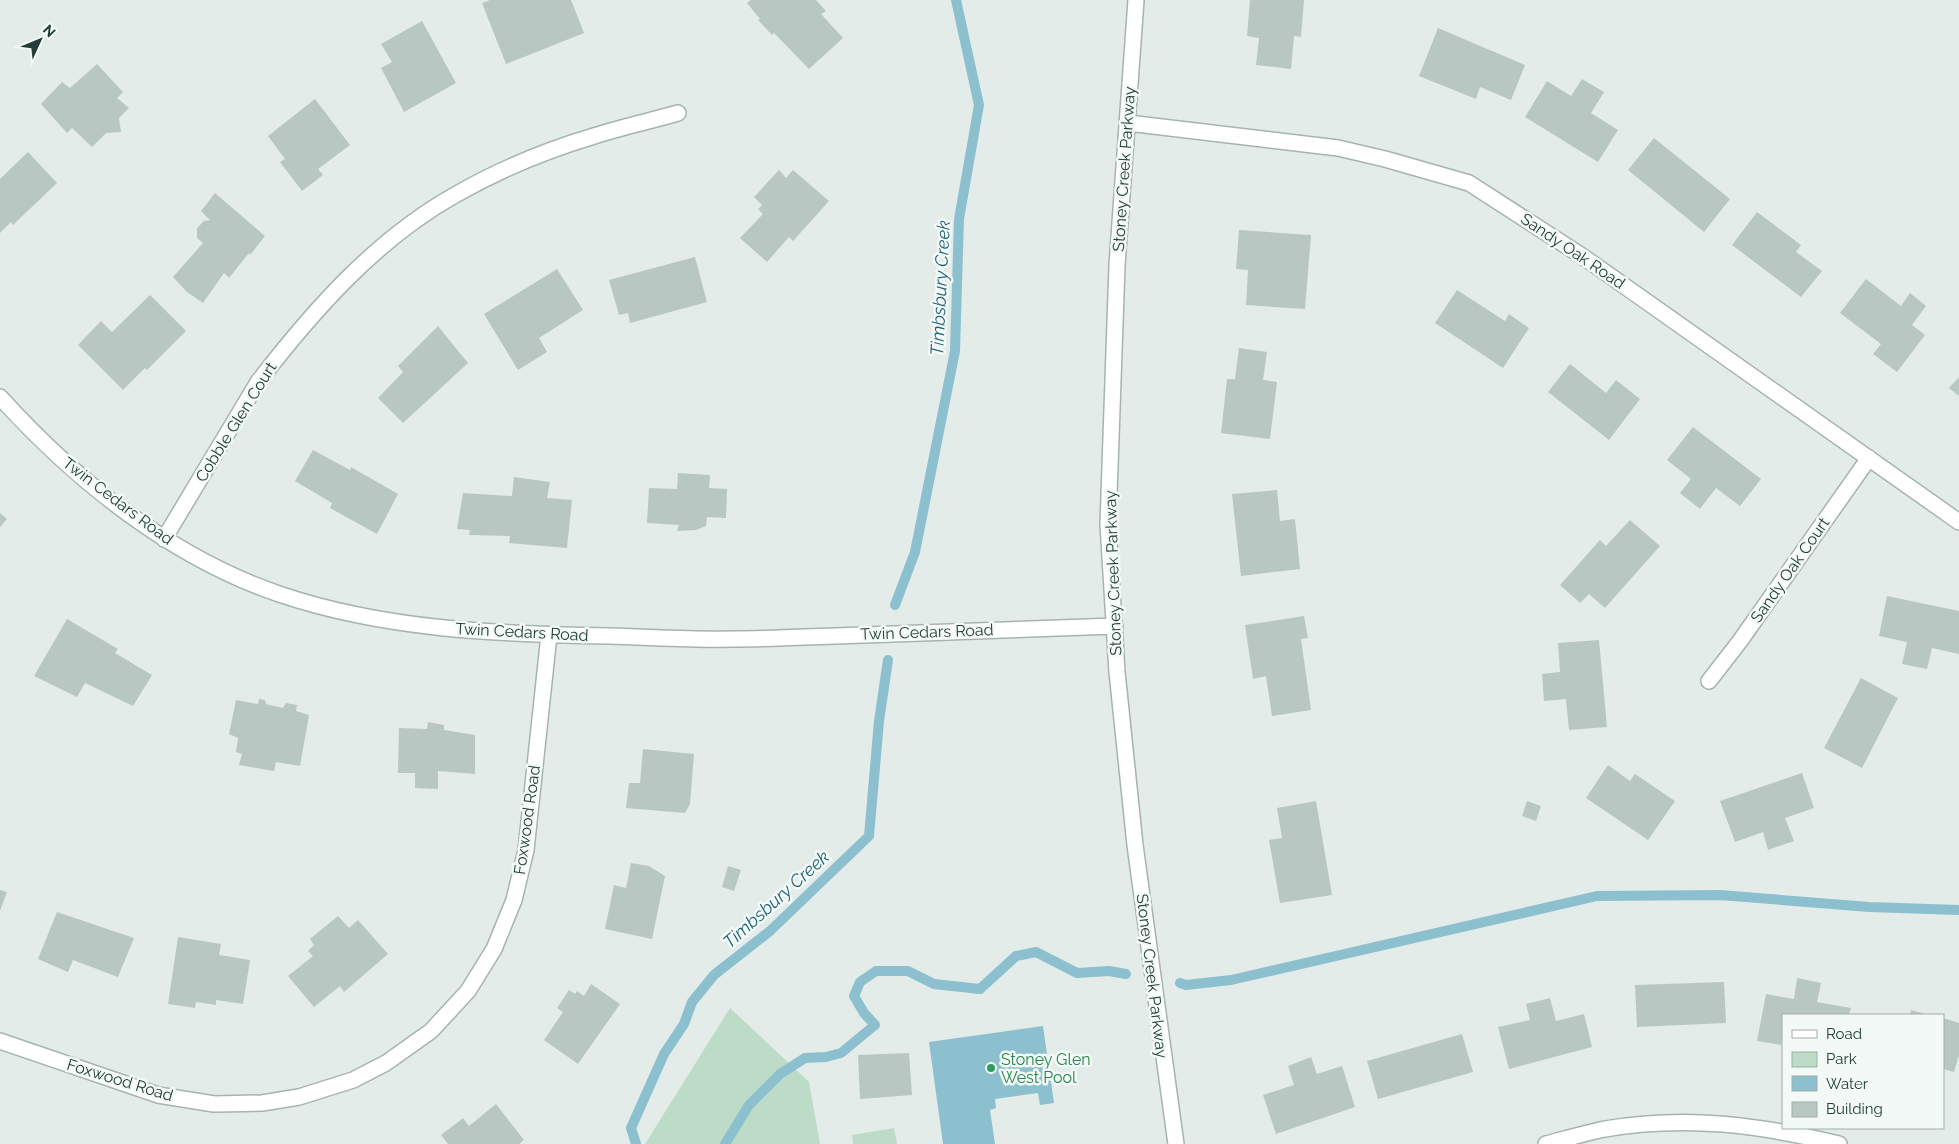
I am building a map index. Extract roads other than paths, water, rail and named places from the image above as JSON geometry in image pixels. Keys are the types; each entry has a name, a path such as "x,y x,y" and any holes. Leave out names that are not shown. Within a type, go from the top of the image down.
{"street":[{"name":"Stoney Creek Parkway","path":"1136,0 1117,265 1108,524 1117,672 1135,845 1176,1144"},
{"name":"Cobble Glen Court","path":"164,538 258,382 293,338 363,264 401,231 454,196 510,167 593,136 678,113"},
{"name":"Sandy Oak Road","path":"1128,122 1338,148 1385,159 1469,184 1582,256 1959,522"},
{"name":"Twin Cedars Road","path":"0,397 25,425 88,482 164,538 217,568 264,588 343,613 414,626 548,635 733,639 1115,626"},
{"name":"Sandy Oak Court","path":"1709,681 1740,641 1869,458"},
{"name":"Foxwood Road","path":"0,1041 158,1095 214,1104 262,1103 299,1097 353,1080 386,1064 431,1032 468,991 494,949 514,900 526,850 548,635"},
{"path":"1546,1144 1604,1129 1652,1123 1713,1122 1778,1130 1839,1144"}],"water":[{"name":"Stoney Glen West Pool","path":"1043,1026 1054,1103 1040,1105 1038,1093 995,1099 996,1108 990,1110 995,1144 943,1144 929,1042"}],"waterway":[{"name":"Timbsbury Creek","path":"895,605 915,552 955,351 959,219 979,105 956,0"},
{"name":"Timbsbury Creek","path":"636,1144 631,1128 664,1054 684,1024 692,1002 714,975 770,931 869,836 879,721 888,660"},
{"path":"1180,983 1186,985 1231,980 1597,896 1720,895 1869,907 1959,910"},
{"path":"725,1144 749,1105 780,1074 805,1058 826,1057 841,1053 875,1025 864,1013 854,996 860,982 876,971 908,971 934,984 980,989 1016,956 1036,952 1077,973 1109,971 1126,974"}],"place":[{"name":"Stoney Glen West Pool","path":"991,1068"}]}
